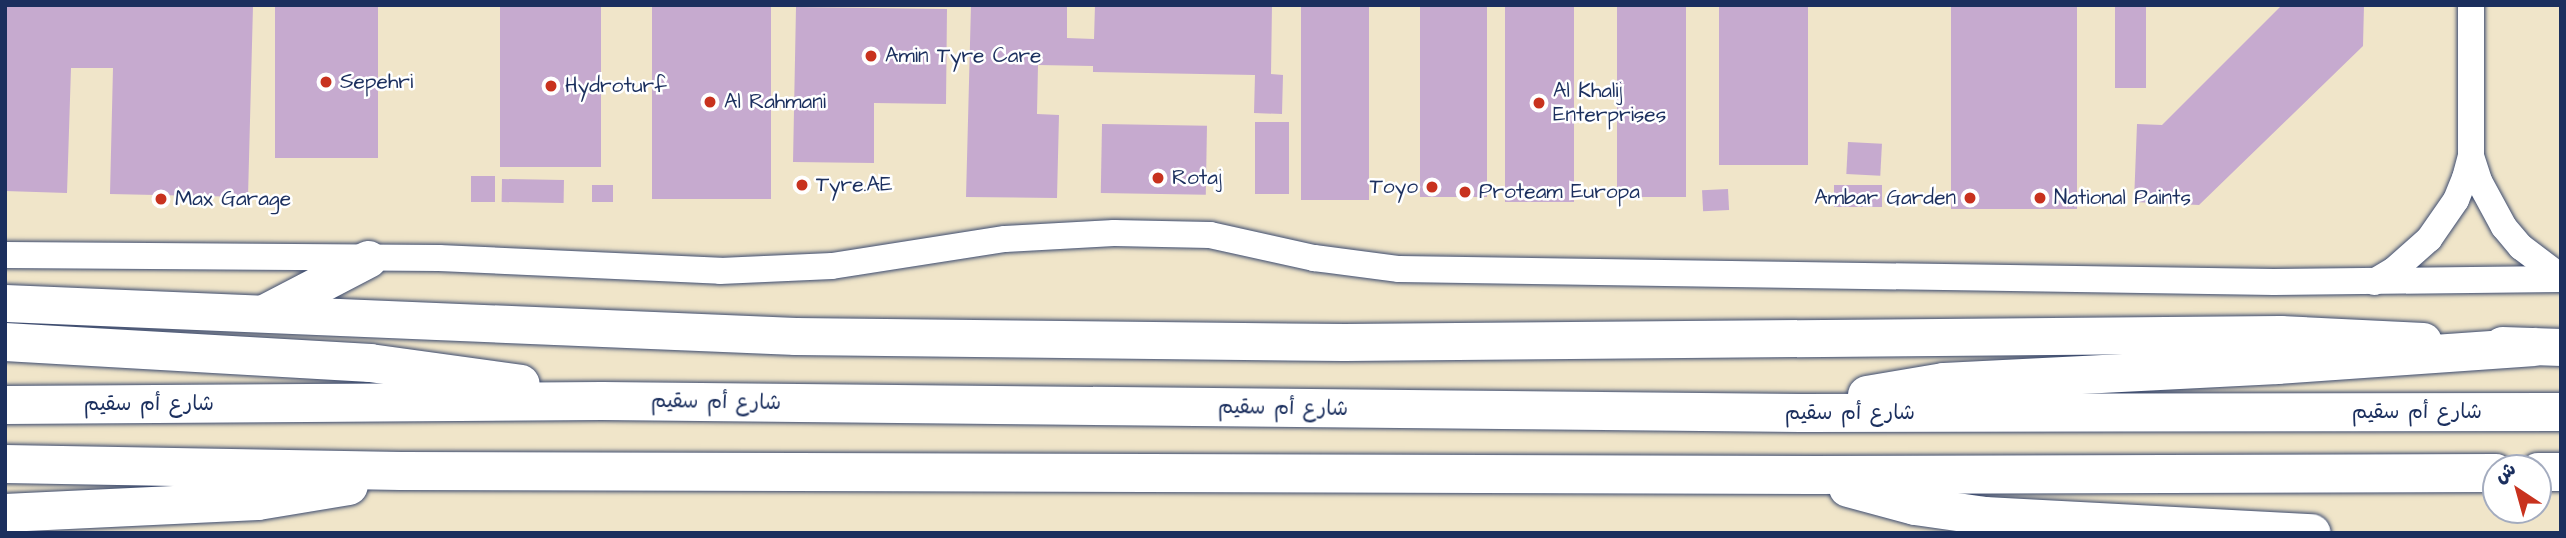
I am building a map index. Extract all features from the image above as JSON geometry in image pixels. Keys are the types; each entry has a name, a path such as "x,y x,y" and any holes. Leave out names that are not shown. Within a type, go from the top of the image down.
{"main road":[{"path":"266,312 368,259"},
{"path":"5,303 266,312 523,327 795,336 1343,342 2280,334 2547,347"},
{"path":"5,342 370,363 500,380 602,401"},
{"path":"1801,413 1895,389 1944,382 2278,365 2547,347"},
{"name":"شارع أم سقيم","path":"5,405 602,401 1801,413 2559,412"},
{"path":"5,464 401,471 1813,475 2482,472"},
{"path":"5,513 258,501 354,485 401,471"},
{"path":"1813,475 1881,497 1950,512 2312,533"}],"street":[{"path":"2471,5 2471,156 2479,181 2504,227 2521,247 2561,278"},
{"path":"2374,282 2394,270 2429,239 2456,200 2471,156"},
{"path":"5,256 439,258 720,271 776,270 877,260 1005,239 1114,233 1220,236 1314,258 1399,269 2374,282 2561,278"}],"building":[{"path":"5,5 253,6 248,197 110,194 113,68 71,68 67,193 5,191"},
{"name":"Sepehri","path":"275,5 378,5 378,158 275,158"},
{"name":"Hydroturf","path":"500,5 601,5 601,167 500,167"},
{"name":"Al Rahmani","path":"652,5 771,5 771,199 652,199"},
{"path":"971,5 1067,5 1067,38 1094,39 1095,5 1272,5 1271,74 1283,75 1282,114 1254,113 1255,75 1093,72 1093,66 1038,65 1037,114 1059,115 1057,198 966,197"},
{"path":"1301,5 1369,5 1369,200 1301,200"},
{"path":"1420,5 1487,5 1487,197 1420,197"},
{"name":"Al Khalij Enterprises","path":"1505,5 1574,5 1574,202 1505,202"},
{"path":"1617,5 1686,5 1686,197 1617,197"},
{"path":"1719,5 1808,5 1808,165 1719,165"},
{"path":"1951,5 2077,5 2077,209 1951,209"},
{"path":"2115,5 2146,5 2146,88 2115,88"},
{"path":"2282,5 2364,5 2363,46 2199,205 2134,202 2137,124 2162,125"},
{"name":"Amin Tyre Care","path":"796,7 947,9 946,104 874,103 874,163 793,162"},
{"path":"1255,122 1289,122 1289,194 1255,194"},
{"path":"1102,124 1207,126 1206,195 1101,193"},
{"path":"1848,142 1882,144 1880,176 1846,174"},
{"path":"471,176 495,176 495,202 471,202"},
{"path":"502,179 564,180 564,203 502,202"},
{"path":"592,185 613,185 613,202 592,202"},
{"path":"1834,185 1882,185 1882,207 1834,207"},
{"path":"1728,189 1729,210 1703,211 1702,190"}],"place":[{"name":"Amin Tyre Care","path":"871,56"},
{"name":"Sepehri","path":"326,82"},
{"name":"Hydroturf","path":"551,86"},
{"name":"Al Rahmani","path":"710,102"},
{"name":"Al Khalij Enterprises","path":"1539,103"},
{"name":"Rotaj","path":"1158,178"},
{"name":"Tyre.AE","path":"802,185"},
{"name":"Toyo","path":"1432,187"},
{"name":"Proteam Europa","path":"1465,192"},
{"name":"Ambar Garden","path":"1970,198"},
{"name":"National Paints","path":"2040,198"},
{"name":"Max Garage","path":"161,199"}]}
